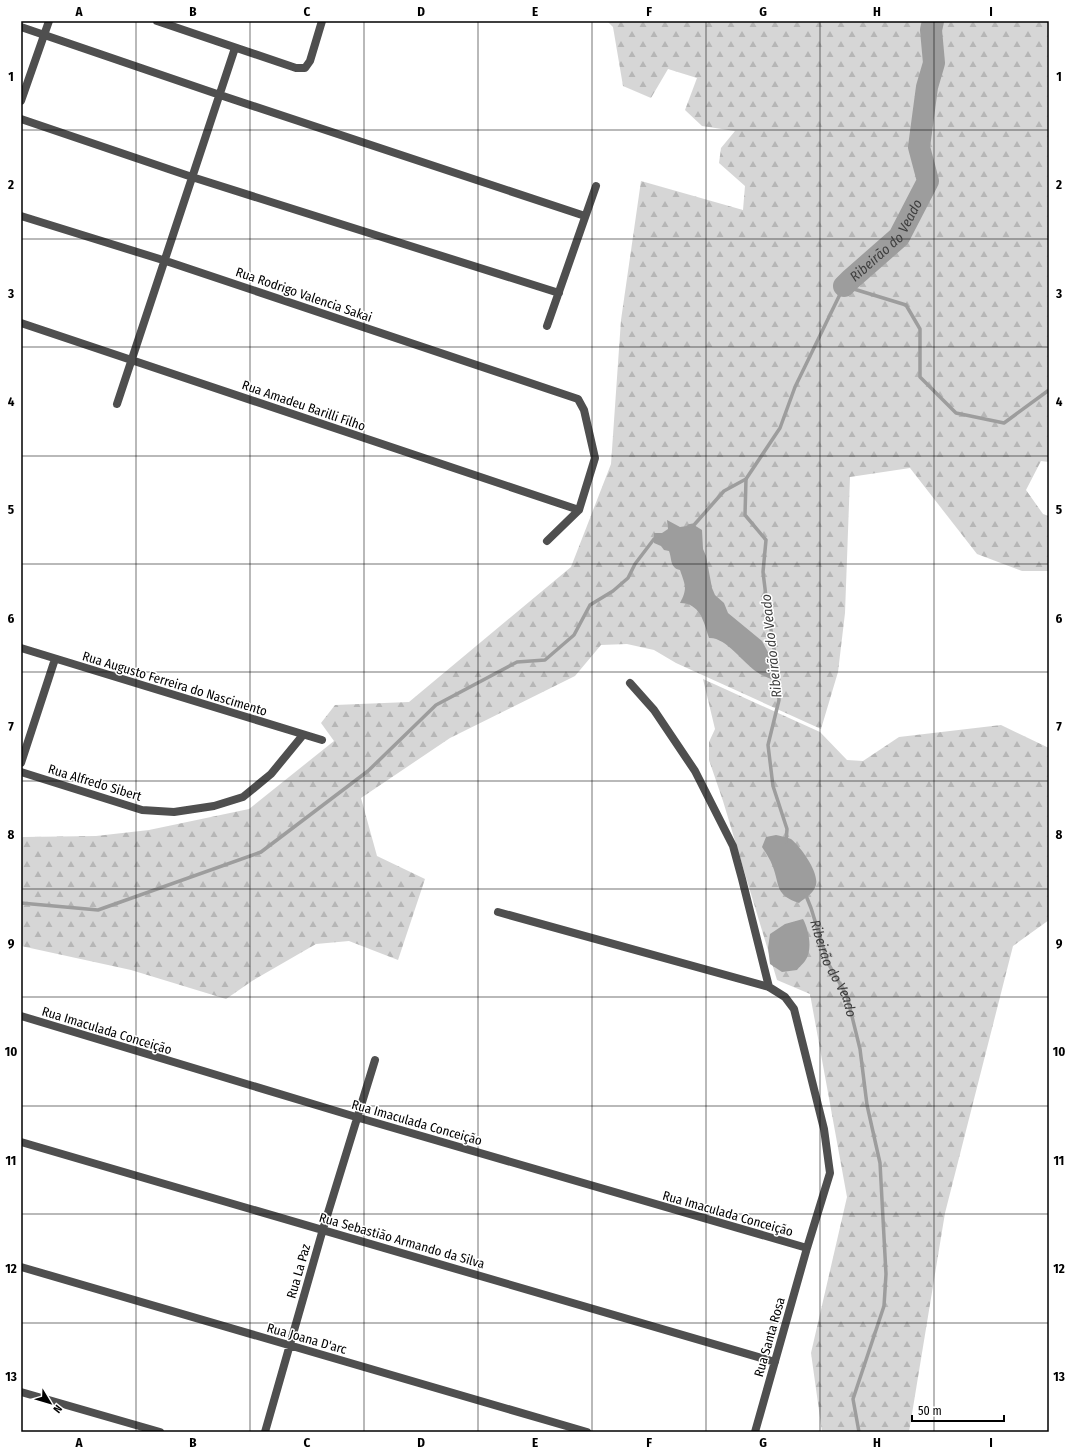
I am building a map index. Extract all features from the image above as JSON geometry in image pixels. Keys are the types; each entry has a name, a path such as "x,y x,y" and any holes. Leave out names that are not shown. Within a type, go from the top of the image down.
{"street":[{"path":"21,101 49,21"},
{"path":"157,21 296,68 305,68 310,61 322,21"},
{"path":"21,27 220,95 585,216"},
{"path":"117,404 166,261 235,48"},
{"path":"21,119 192,177 559,292"},
{"path":"547,326 596,186"},
{"name":"Rua Rodrigo Valencia Sakai","path":"21,216 166,261 578,399 584,410 595,458 579,510"},
{"name":"Rua Amadeu Barilli Filho","path":"21,323 579,510"},
{"path":"547,541 579,510"},
{"name":"Rua Augusto Ferreira do Nascimento","path":"21,648 322,740"},
{"path":"21,763 55,659"},
{"path":"630,683 654,710 695,771 733,846 769,987"},
{"name":"Rua Alfredo Sibert","path":"21,772 142,810 174,812 207,807 243,797 271,774 303,735"},
{"name":"Rua Santa Rosa","path":"498,912 769,987 785,997 794,1008 825,1136 830,1173 807,1248 755,1432"},
{"name":"Rua Imaculada Conceição","path":"21,1016 356,1117 807,1248"},
{"name":"Rua La Paz","path":"265,1432 356,1117 375,1060"},
{"name":"Rua Sebastião Armando da Silva","path":"21,1142 775,1362"},
{"name":"Rua Joana D'arc","path":"21,1267 587,1432"},
{"path":"21,1392 160,1432"}],"green space":[{"path":"607,21 1049,21 1049,462 1041,461 1026,490 1043,514 1049,516 1049,571 1022,571 977,554 910,468 850,477 845,613 838,672 821,729 676,663 654,650 627,644 601,645 575,676 450,738 361,798 377,856 425,879 398,960 349,941 316,944 252,981 226,999 131,970 21,946 21,839 23,837 96,836 149,830 249,809 334,741 321,723 335,705 409,702 571,567 611,464 621,320 641,181 743,210 745,186 719,163 721,148 735,131 702,126 685,110 697,78 668,69 651,98 623,86 613,27"},
{"path":"703,679 820,732 847,760 863,761 899,737 1001,725 1049,748 1049,920 1013,946 945,1213 909,1432 822,1432 811,1353 847,1197 810,994 777,980 723,801 709,760 709,742 715,729"}],"shaded area":[{"path":"667,520 680,527 694,525 702,530 703,549 715,595 724,603 728,613 762,641 776,667 782,684 757,672 722,642 709,638 703,620 697,610 692,606 680,603 684,594 685,586 680,570 674,567 669,551 664,550 661,546 654,543 654,533 662,533 668,529"},
{"path":"776,835 791,839 804,854 815,873 815,888 799,903 791,900 782,893 772,864 762,847 766,837"},
{"path":"803,919 807,929 809,951 804,962 797,970 782,972 770,964 768,948 770,934 785,924"}],"waterway":[{"name":"Ribeirão do Veado","path":"844,286 899,237 928,181 919,147 927,87 934,63 931,30 933,21"},
{"name":"Ribeirão do Veado","path":"776,670 763,572 766,540 745,515 746,479 780,428 795,387 844,286 906,305 920,329 920,377 956,413 1004,423 1049,390"},
{"path":"689,526 694,525 724,491 746,479"},
{"path":"21,903 98,910 261,852 368,771 436,705 517,662 545,660 574,635 590,605 613,591 628,578 635,564 654,539 657,538"},
{"name":"Ribeirão do Veado","path":"777,679 779,700 768,745 773,786 787,829 786,842"},
{"name":"Ribeirão do Veado","path":"805,893 828,963 847,996 860,1049 867,1105 880,1163 886,1274 884,1306 853,1399 859,1432"}]}
